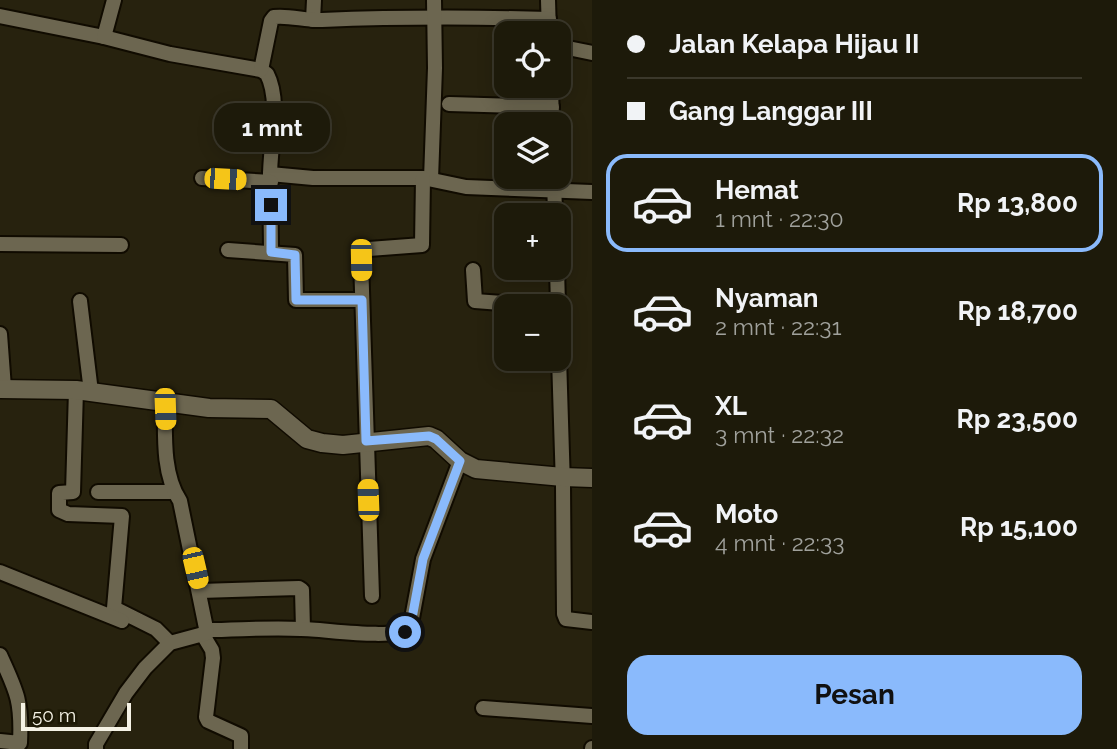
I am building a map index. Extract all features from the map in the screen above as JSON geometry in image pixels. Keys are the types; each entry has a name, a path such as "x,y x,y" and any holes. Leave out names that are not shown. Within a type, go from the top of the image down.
{"street":[{"path":"104,37 114,0"},
{"path":"313,20 314,0"},
{"path":"372,596 361,260 369,248 422,245 435,68 434,0"},
{"path":"548,0 549,21"},
{"path":"0,16 104,37 170,54 261,70 267,74 272,88 274,126 270,178 271,252"},
{"path":"261,70 274,17 313,20 433,16 494,21"},
{"path":"571,49 592,53"},
{"path":"552,98 552,112"},
{"path":"449,104 552,107"},
{"path":"202,178 427,179 466,187 592,192"},
{"path":"554,192 554,203"},
{"path":"0,244 121,245"},
{"path":"228,250 295,255 296,300 362,300"},
{"path":"473,270 475,301 494,302"},
{"path":"80,300 84,391 73,492 59,493 59,510 68,514 122,516 114,608 156,629 170,643"},
{"path":"0,334 2,388 84,391 209,408 271,409 297,432 314,441 343,445 429,436 460,461 476,469 592,478"},
{"path":"560,371 564,614 566,619 592,622"},
{"path":"165,401 168,471 174,492 180,501 200,591 205,633 212,650 206,717 208,721 241,736 241,749"},
{"path":"96,749 96,744 126,694 145,668 170,643 205,633 303,629 393,633 410,629 423,559 460,461"},
{"path":"98,492 174,492"},
{"path":"0,572 114,617 170,643"},
{"path":"200,591 299,588 302,590 303,629"},
{"path":"0,654 21,706 20,743 0,741"},
{"path":"483,708 592,716"}],"route":[{"path":"271,205 271,252 295,255 296,300 362,300 366,441 429,436 460,461 423,559 410,629 405,632"}]}
